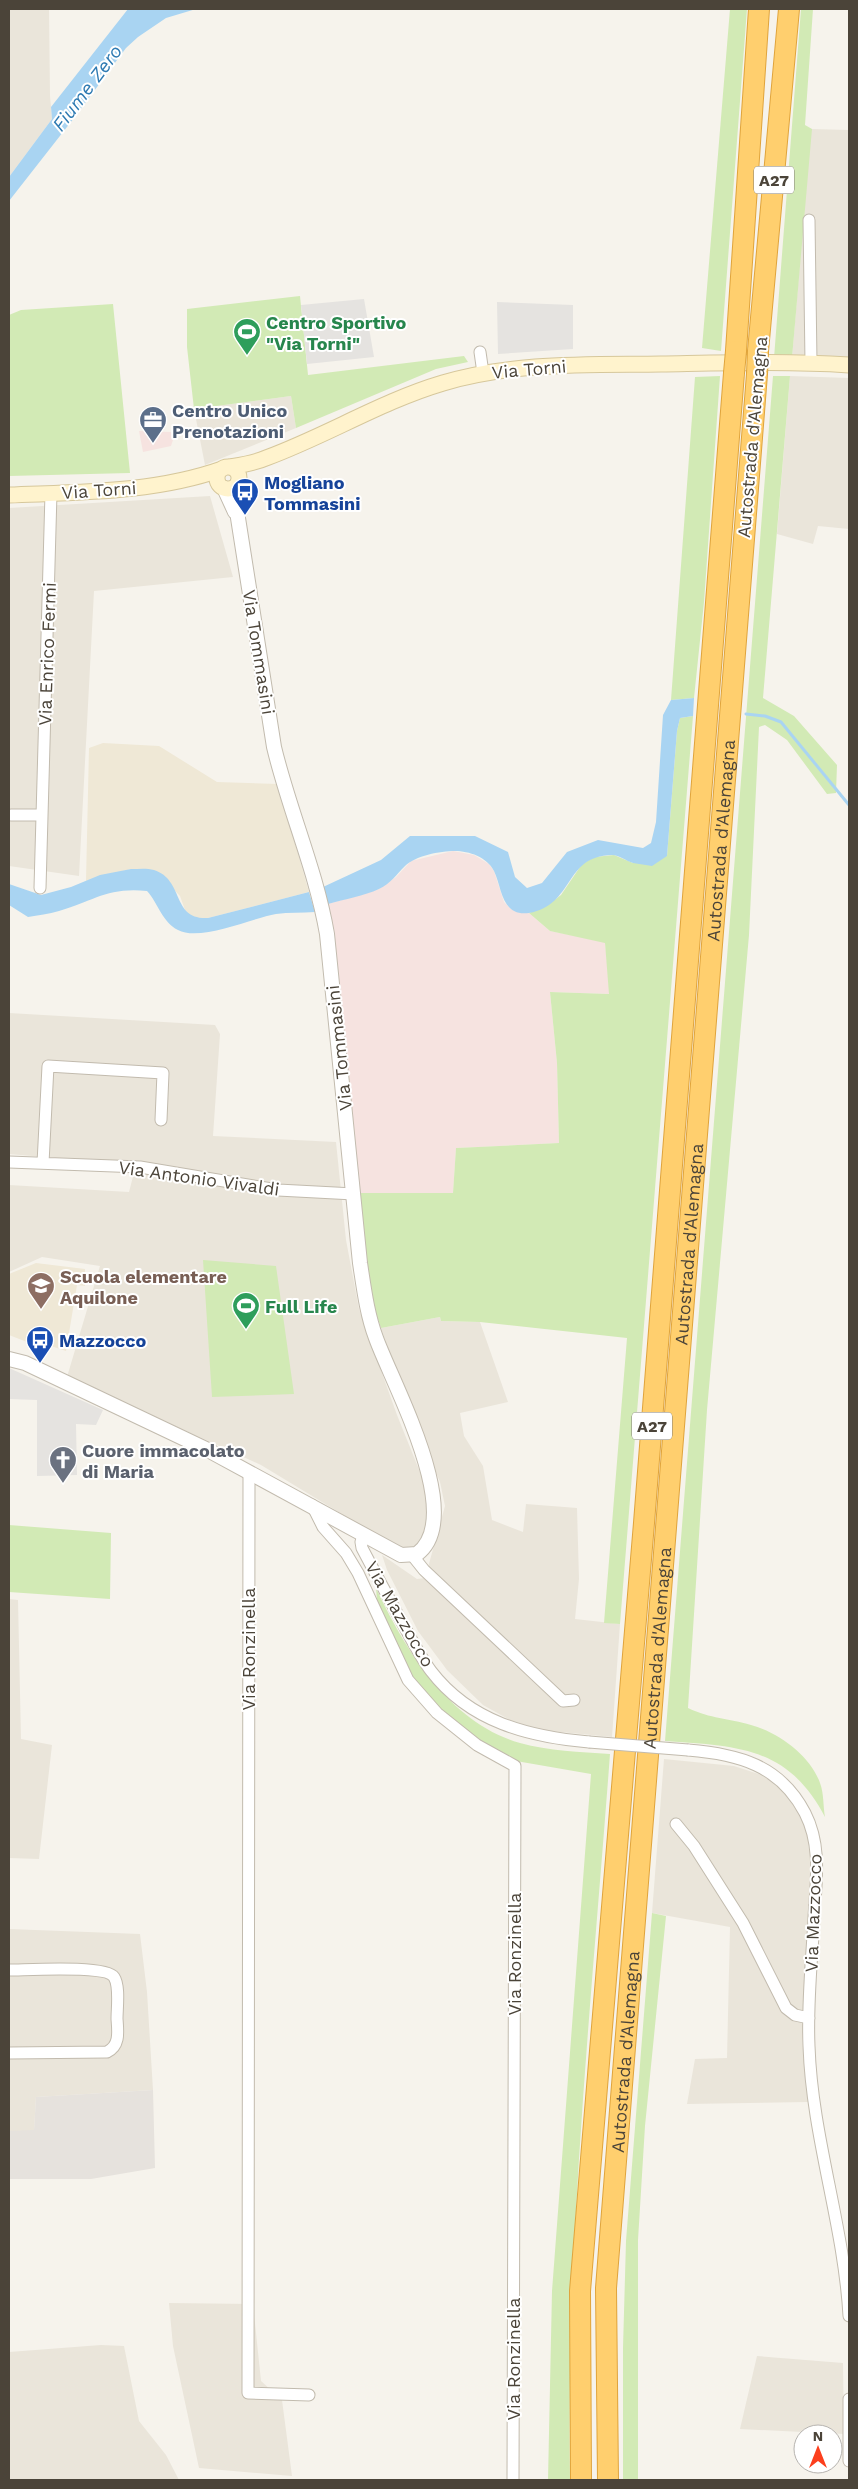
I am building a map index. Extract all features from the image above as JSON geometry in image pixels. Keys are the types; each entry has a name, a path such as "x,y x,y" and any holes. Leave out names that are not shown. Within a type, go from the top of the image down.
{"highway":[{"name":"Autostrada d'Alemagna","path":"581,2480 580,2291 645,1514 736,351 759,9"},
{"name":"Autostrada d'Alemagna","path":"608,2480 606,2288 758,352 789,9"}],"main road":[{"name":"Via Torni","path":"9,495 140,488 190,480 228,479 265,459 376,409 442,383 483,373 531,367 588,365 811,362 849,365"}],"street":[{"path":"809,220 811,362"},
{"path":"480,352 483,373"},
{"name":"Via Tommasini","path":"228,479 238,518 274,747 283,783 323,910 360,1264 366,1300 376,1337 423,1452 431,1486 432,1529 422,1550 407,1555"},
{"name":"Via Enrico Fermi","path":"40,888 51,493"},
{"path":"11,815 42,816"},
{"path":"43,1163 48,1066 163,1072 161,1120"},
{"name":"Via Antonio Vivaldi","path":"9,1162 140,1167 278,1190 354,1194"},
{"path":"12,1359 208,1450 248,1473 312,1505 363,1535 407,1555 563,1701 574,1700"},
{"name":"Via Ronzinella","path":"248,1473 248,2393 309,2395"},
{"name":"Via Ronzinella","path":"312,1505 323,1527 346,1553 358,1573 408,1680 437,1713 477,1745 515,1766 513,2480"},
{"name":"Via Mazzocco","path":"363,1535 362,1548 409,1635 431,1671 448,1690 478,1712 510,1728 543,1737 734,1756 757,1765 786,1786 807,1818 814,1840 817,1866 809,2018 811,2078 849,2302 849,2316"},
{"path":"676,1824 694,1846 743,1923 786,2008 795,2015 809,2018"},
{"path":"9,1970 95,1969 109,1973 116,1981 118,2036 116,2046 107,2052 9,2052"},
{"path":"849,2399 849,2461"}],"shaded area":[{"path":"9,9 49,9 52,119 9,177"},
{"path":"811,129 849,130 849,360 792,358"},
{"path":"364,299 374,357 307,364 301,305"},
{"path":"497,302 573,305 573,349 498,354"},
{"path":"790,376 849,378 849,529 818,526 813,544 777,534"},
{"path":"291,396 296,428 205,465 194,409"},
{"path":"139,431 171,432 174,437 171,446 143,452"},
{"path":"210,496 233,577 94,591 79,876 9,866 9,508"},
{"path":"103,743 159,746 217,782 278,784 309,892 208,918 197,919 190,916 185,910 180,896 156,871 131,869 86,881 89,748"},
{"path":"453,851 474,855 489,864 494,871 504,902 511,909 529,913 550,931 605,942 610,994 550,992 557,1063 559,1143 456,1148 453,1193 355,1193 328,904 379,889 396,877 411,861"},
{"path":"9,1013 215,1025 220,1034 213,1136 336,1142 346,1240 359,1309 397,1415 426,1487 429,1513 416,1559 261,1465 67,1377 100,1266 42,1257 9,1272 9,1185 129,1192 136,1165 9,1154"},
{"name":"Scuola elementare Aquilone","path":"36,1263 85,1269 85,1286 77,1285 66,1351 48,1345 45,1349 9,1335 9,1274"},
{"path":"440,1317 441,1321 480,1322 508,1402 460,1413 464,1436 483,1466 492,1520 523,1532 526,1504 577,1508 579,1579 575,1619 620,1624 612,1737 540,1730 510,1720 483,1705 447,1670 418,1631 387,1570 382,1555 417,1579 425,1578 445,1506 440,1482 410,1410 381,1328"},
{"path":"9,1368 103,1410 96,1425 76,1424 77,1475 37,1476 37,1400 9,1399"},
{"path":"9,1599 18,1600 21,1739 52,1745 39,1859 9,1858"},
{"path":"664,1759 734,1766 765,1776 790,1796 808,1824 814,1875 802,2039 808,2102 687,2104 695,2059 727,2058 730,1927 652,1913"},
{"path":"9,1929 140,1934 147,1992 153,2090 36,2097 34,2131 9,2131"},
{"path":"153,2090 155,2168 91,2179 9,2179 9,2131 34,2130 36,2097"},
{"path":"169,2303 253,2304 261,2381 282,2400 292,2476 199,2468 173,2346"},
{"path":"101,2345 124,2346 139,2421 166,2455 179,2480 9,2480 9,2352"},
{"path":"757,2356 843,2363 844,2434 843,2424 793,2424 793,2432 740,2429"}],"green space":[{"path":"730,9 747,9 721,351 702,348"},
{"path":"801,9 813,9 805,125 812,129 792,358 774,358"},
{"name":"Centro Sportivo \"Via Torni\"","path":"300,296 308,375 464,356 468,362 436,369 296,428 291,396 194,409 187,347 187,309"},
{"path":"113,304 130,473 9,476 9,315 21,310"},
{"path":"720,376 704,602 694,698 671,700 695,377"},
{"path":"773,376 790,376 763,698 794,716 837,765 836,793 827,794 787,740 765,725 759,727 749,935 707,1410 688,1708 704,1714 761,1728 792,1746 816,1773 822,1791 825,1817 810,1794 794,1776 777,1763 758,1754 737,1749 715,1745 665,1741"},
{"path":"693,716 620,1624 604,1623 627,1338 480,1322 441,1321 440,1317 381,1328 373,1305 355,1193 453,1193 456,1148 559,1143 557,1063 550,992 609,994 605,943 550,931 529,913 549,904 561,895 582,864 594,857 614,855 633,863 667,856 677,731 680,718"},
{"name":"Full Life","path":"203,1260 276,1266 294,1394 212,1397"},
{"path":"9,1525 111,1533 110,1599 9,1592"},
{"path":"376,1588 401,1636 416,1659 451,1702 472,1719 495,1733 531,1746 610,1754 588,2026 576,2208 572,2298 570,2480 548,2480 552,2291 591,1774 516,1761 461,1736 413,1687 379,1624"},
{"path":"652,1913 666,1916 645,2126 638,2240 638,2480 623,2480 623,2348 626,2241"}],"water":[{"name":"Fiume Zero","path":"128,9 196,9 166,18 138,37 126,48 9,201 9,177 52,119 51,107"},
{"path":"694,698 693,716 680,718 677,731 667,856 652,866 633,863 615,855 596,857 585,863 576,872 554,901 544,908 529,913 520,913 508,906 504,900 494,871 487,862 466,852 442,852 409,862 379,889 361,896 328,904 323,887 381,860 410,836 475,836 508,852 515,877 527,888 542,883 567,852 598,840 643,848 651,843 656,822 663,715 671,700"},
{"path":"131,869 151,869 164,875 188,913 196,917 208,918 309,892 315,912 276,914 226,928 188,933 178,930 168,922 147,891 133,890 111,893 59,911 28,917 9,905 9,884 41,895 71,887 100,875"}],"waterway":[{"path":"746,714 765,716 781,722 849,805"}],"place":[{"name":"Centro Sportivo \"Via Torni\"","path":"247,356"},
{"name":"Centro Unico Prenotazioni","path":"153,444"},
{"name":"Mogliano Tommasini","path":"245,516"},
{"name":"Scuola elementare Aquilone","path":"41,1310"},
{"name":"Full Life","path":"246,1330"},
{"name":"Mazzocco","path":"40,1364"},
{"name":"Cuore immacolato di Maria","path":"63,1484"}]}
